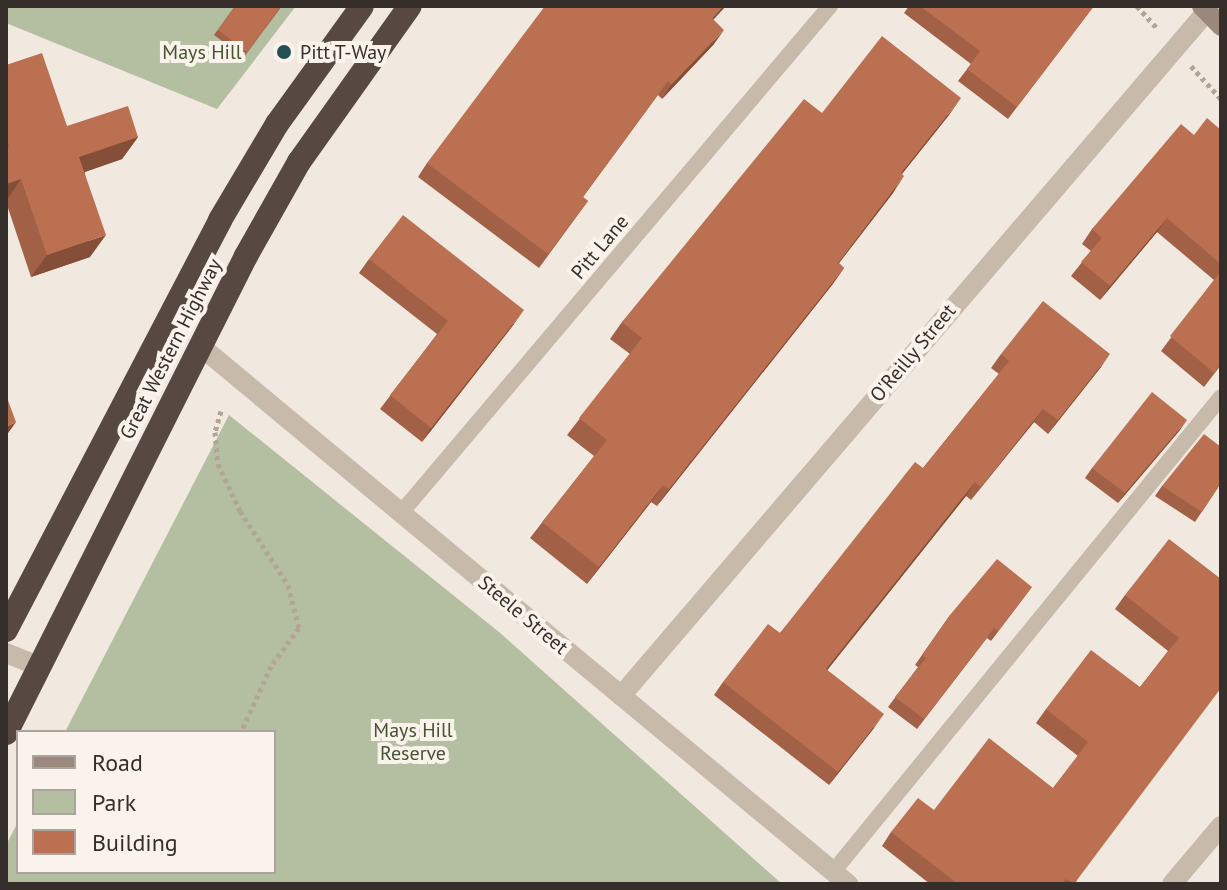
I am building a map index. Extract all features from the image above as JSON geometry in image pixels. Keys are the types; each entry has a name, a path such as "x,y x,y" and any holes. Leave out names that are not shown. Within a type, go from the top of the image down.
{"highway":[{"name":"Great Western Highway","path":"6,630 220,220 277,124 362,6"},
{"name":"Great Western Highway","path":"6,733 199,345 299,162 410,6"}],"main road":[{"path":"1204,8 1221,26"}],"street":[{"name":"O'Reilly Street","path":"621,696 1204,8"},
{"name":"Steele Street","path":"199,345 841,878"},
{"path":"6,653 41,667"},
{"path":"1172,884 1221,826"}],"lane":[{"name":"Pitt Lane","path":"401,513 830,6"},
{"path":"841,878 1221,397"}],"path":[{"path":"221,411 215,432 218,464 240,511 288,585 299,628 271,666 242,730"}],"green space":[{"name":"Mays Hill","path":"6,6 296,6 217,109 6,23"},
{"name":"Mays Hill Reserve","path":"229,415 499,632 782,884 6,884 6,845 16,826 16,874 276,874 276,730 66,730"}],"building":[{"path":"235,6 281,6 247,52 218,30"},
{"path":"545,6 723,6 712,18 724,30 671,85 668,81 583,197 588,201 548,254 427,163"},
{"path":"920,6 1094,6 1017,107 967,69 980,51"},
{"path":"882,36 961,98 901,173 904,176 838,263 844,268 669,489 663,485 599,567 542,522 607,440 579,418 642,338 622,322 804,99 822,113"},
{"path":"42,53 67,126 128,106 138,137 79,157 106,235 47,255 21,179 6,184 6,147 9,146 6,138 6,65"},
{"path":"1207,118 1221,130 1221,264 1167,218 1110,286 1081,262 1102,238 1092,229 1181,124 1194,135"},
{"path":"403,215 524,310 431,428 390,395 448,321 369,259"},
{"path":"1221,271 1221,363 1214,373 1170,336"},
{"path":"1043,301 1110,354 1058,420 1043,409 981,487 975,482 826,669 884,714 838,772 723,682 768,624 780,633 915,462 923,468 1009,361 1001,354"},
{"path":"1152,392 1187,420 1125,493 1092,468"},
{"path":"6,395 16,422 6,427"},
{"path":"1204,434 1221,447 1221,483 1202,512 1162,486"},
{"path":"1169,539 1221,579 1221,688 1074,884 1066,879 1062,884 958,884 891,832 918,798 934,810 989,738 1053,788 1088,742 1046,709 1091,650 1140,687 1179,638 1125,595"},
{"path":"997,559 1032,587 998,631 994,628 924,719 895,697 926,658 922,655 950,615"}],"place":[{"name":"Pitt T-Way","path":"284,52"}]}
